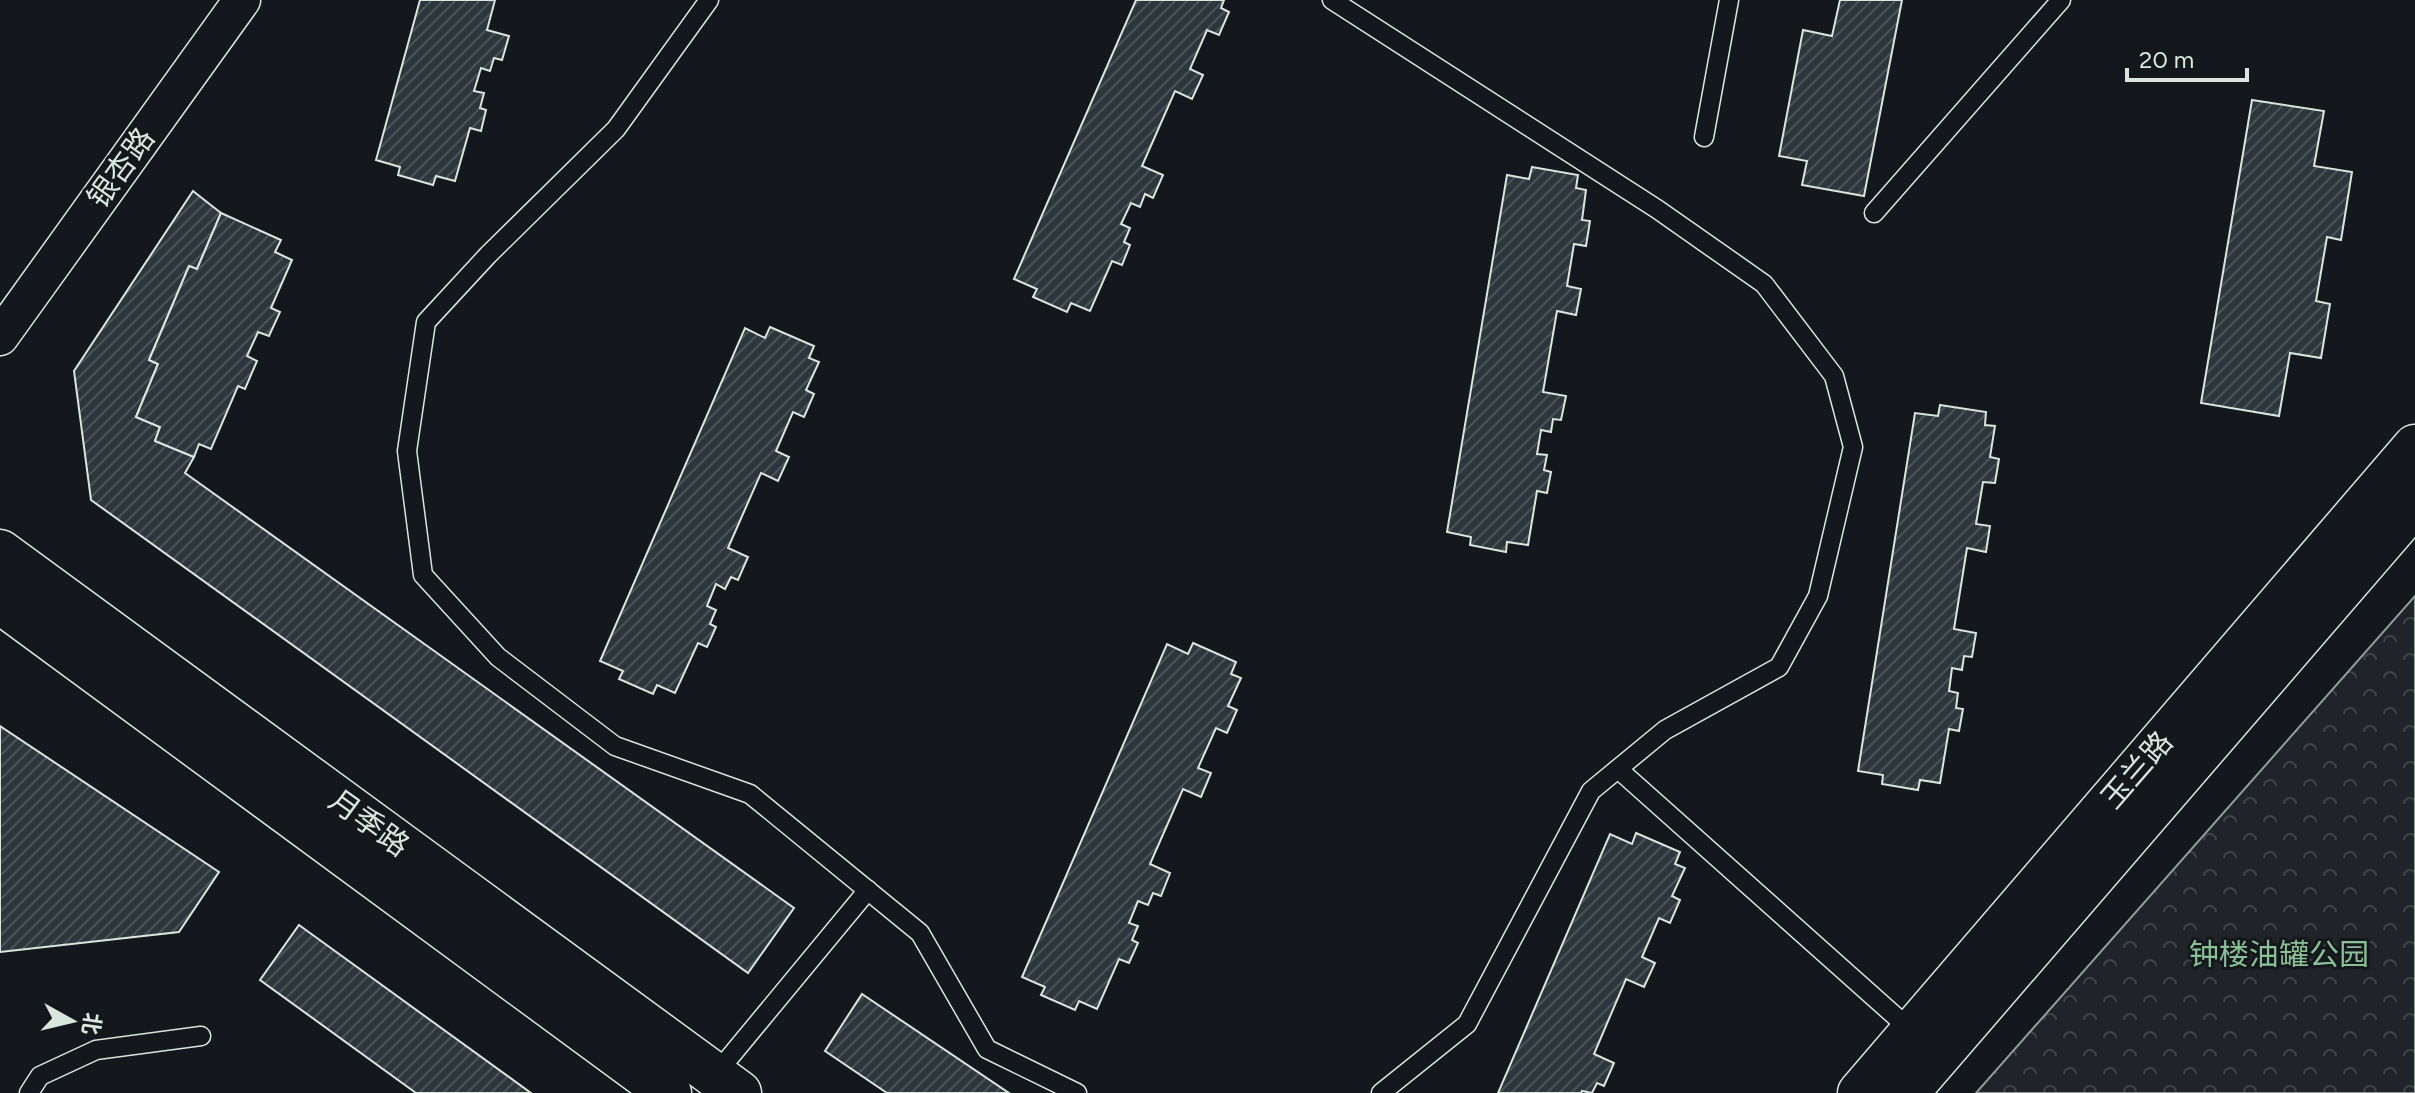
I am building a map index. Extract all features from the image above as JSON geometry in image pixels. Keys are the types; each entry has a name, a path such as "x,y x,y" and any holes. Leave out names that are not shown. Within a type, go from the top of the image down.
{"street":[{"name":"银杏路","path":"0,337 242,0"},
{"name":"玉兰路","path":"1860,1093 2415,447"},
{"name":"玉兰路","path":"1906,1093 2415,503"},
{"name":"月季路","path":"0,552 727,1084"},
{"name":"月季路","path":"0,601 669,1093"}],"lane":[{"path":"709,0 616,129 488,255 426,322 407,451 423,575 498,657 615,746 750,794 920,933 987,1049 1077,1093"},
{"path":"1332,0 1657,209 1764,284 1834,376 1853,447 1818,596 1779,667 1665,730 1591,791 1467,1024 1381,1093"},
{"path":"1704,137 1729,0"},
{"path":"1874,213 2061,0"},
{"path":"1618,769 1913,1032"},
{"path":"727,1084 868,890"},
{"path":"29,1093 40,1076 96,1050 201,1036"}],"green space":[{"name":"钟楼油罐公园","path":"2415,596 2415,1093 1976,1093"}],"building":[{"path":"420,0 495,0 487,30 509,36 502,60 494,58 490,71 481,68 474,91 484,93 480,108 486,110 481,131 470,128 455,181 436,176 433,185 398,175 400,167 376,160"},
{"path":"1136,0 1224,0 1221,8 1229,12 1219,35 1207,30 1190,69 1203,75 1192,99 1175,91 1142,166 1163,175 1153,198 1145,194 1140,207 1131,203 1121,224 1130,228 1124,242 1130,245 1122,265 1112,261 1090,311 1071,303 1067,312 1033,297 1037,289 1014,279"},
{"path":"1840,0 1902,0 1864,196 1802,185 1807,161 1779,156 1803,30 1832,36"},
{"path":"2252,100 2324,111 2314,166 2352,172 2341,240 2327,237 2316,301 2330,304 2321,358 2290,353 2279,416 2201,403"},
{"path":"1532,167 1578,175 1576,188 1586,190 1582,220 1590,221 1586,246 1574,244 1567,286 1581,289 1576,315 1557,311 1543,392 1566,396 1561,420 1553,419 1551,432 1541,430 1537,454 1547,455 1544,470 1551,472 1547,493 1537,491 1528,545 1507,542 1506,552 1470,545 1471,537 1447,532 1507,175 1529,179"},
{"path":"193,191 221,213 197,269 189,266 149,360 158,364 136,417 160,427 155,441 194,457 185,473 794,908 748,973 91,500 74,371"},
{"path":"221,213 281,240 275,252 292,260 271,308 280,312 269,336 258,332 247,356 257,361 245,389 238,386 211,449 199,444 194,457 155,441 160,427 136,417 158,364 149,360 189,266 197,269"},
{"path":"770,327 814,346 809,358 819,362 806,390 814,394 804,417 793,412 776,451 789,457 778,481 761,473 728,548 748,557 738,580 731,577 725,589 716,584 707,606 716,610 710,624 716,627 707,647 698,643 675,693 657,685 653,694 619,679 623,671 600,661 745,328 765,338"},
{"path":"1940,405 1986,412 1985,425 1995,426 1990,457 1999,459 1995,483 1983,482 1976,524 1990,526 1986,552 1967,548 1954,629 1976,633 1972,657 1964,656 1962,670 1952,668 1949,691 1958,693 1956,708 1963,709 1959,731 1949,729 1940,783 1920,780 1918,790 1882,784 1883,775 1858,771 1915,413 1938,416"},
{"path":"1193,643 1236,662 1231,674 1241,678 1228,706 1237,710 1227,733 1216,728 1198,768 1211,773 1201,797 1183,789 1150,864 1170,873 1161,896 1153,893 1148,905 1138,901 1129,923 1138,926 1132,940 1138,943 1129,963 1119,959 1097,1009 1079,1001 1075,1010 1041,995 1045,987 1022,977 1167,644 1188,654"},
{"path":"0,726 219,872 179,932 0,952"},
{"path":"1636,833 1680,852 1675,864 1685,868 1672,896 1680,900 1670,923 1659,918 1642,957 1655,963 1644,987 1626,979 1594,1054 1614,1063 1604,1086 1597,1083 1592,1093 1498,1093 1610,834 1632,844"},
{"path":"299,925 531,1093 416,1093 260,980"},
{"path":"862,994 1009,1093 887,1093 825,1051"}]}
